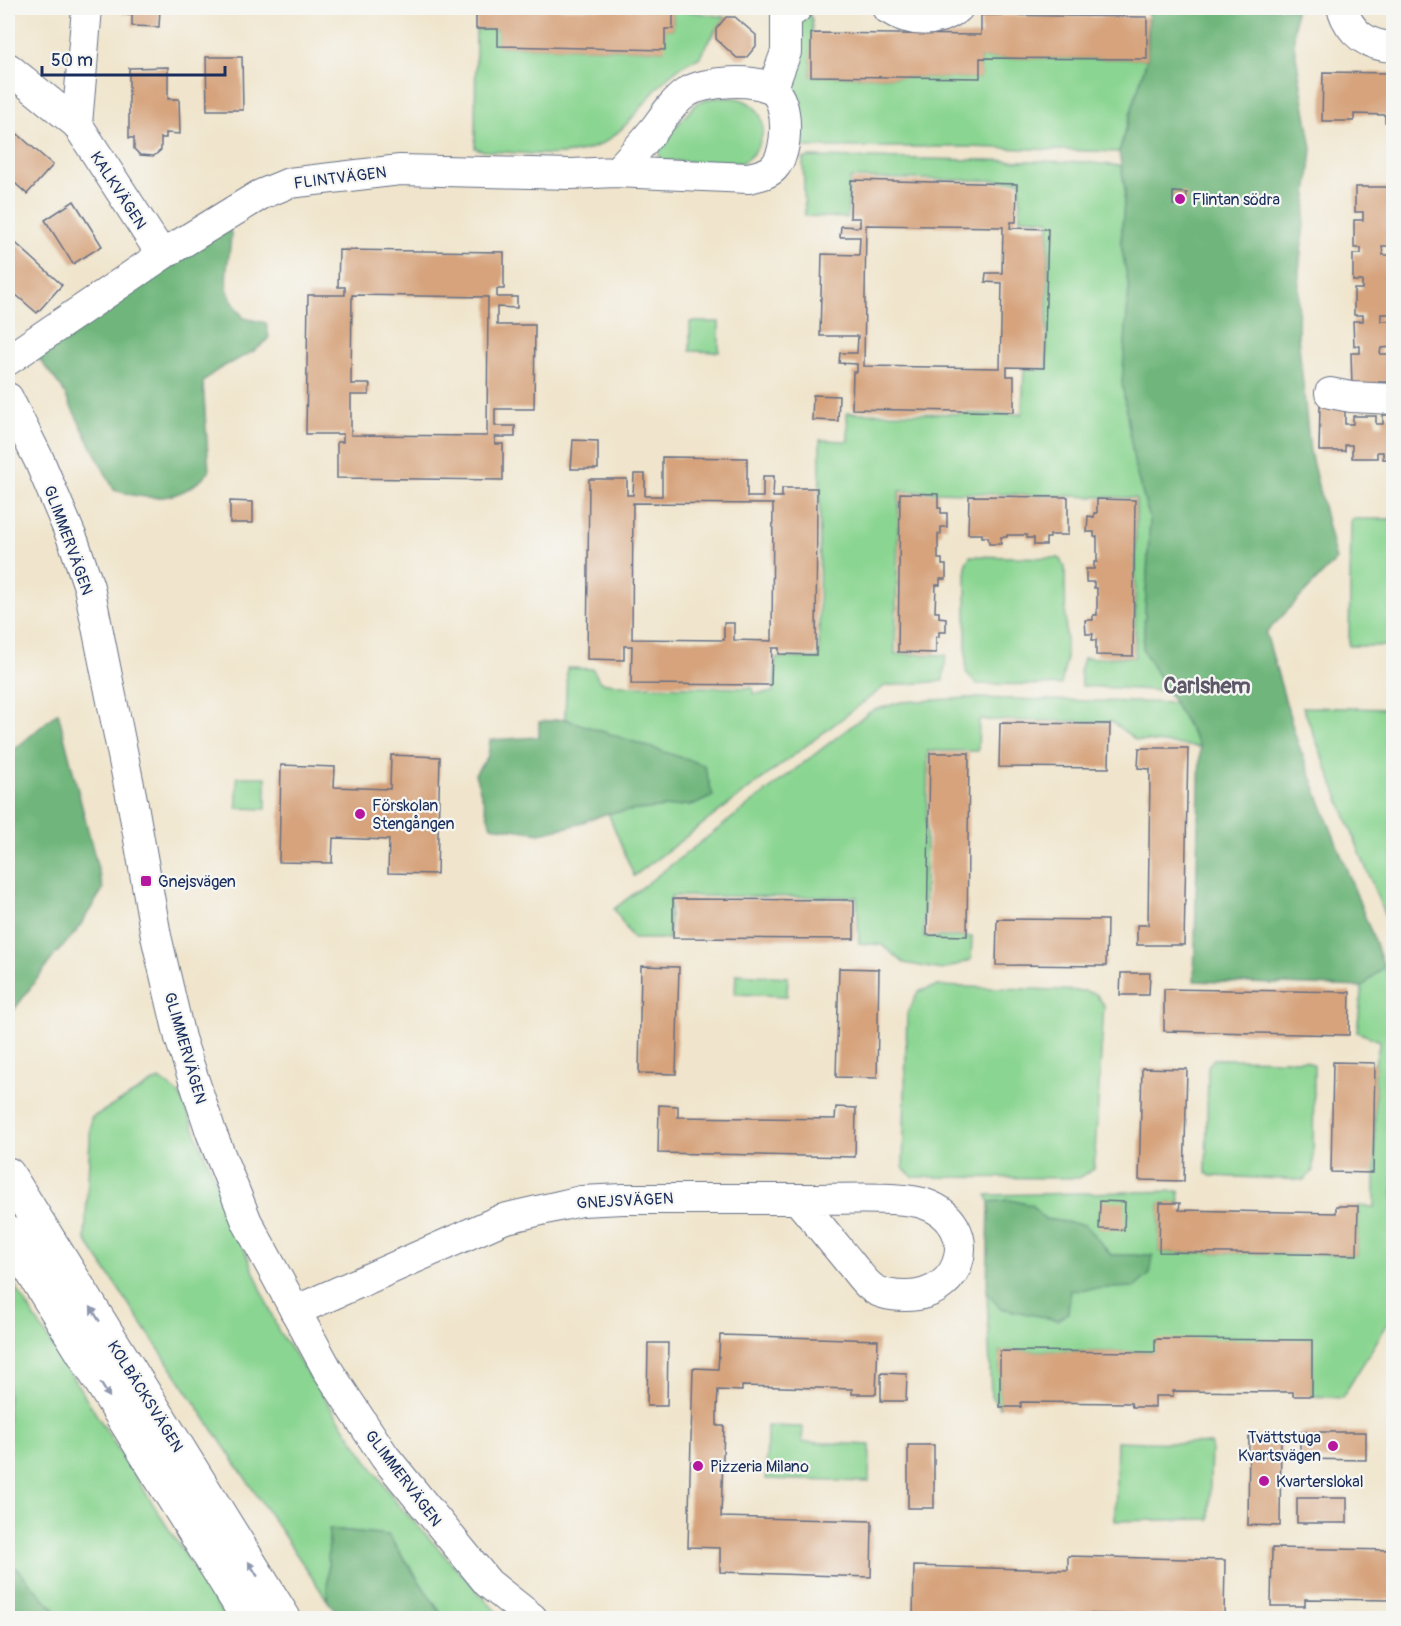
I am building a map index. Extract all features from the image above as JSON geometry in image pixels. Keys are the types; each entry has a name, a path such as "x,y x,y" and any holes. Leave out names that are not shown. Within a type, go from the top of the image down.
{"highway":[{"name":"KOLBÄCKSVÄGEN","path":"8,1174 284,1618"},
{"name":"KOLBÄCKSVÄGEN","path":"8,1233 248,1618"}],"street":[{"path":"77,124 87,8"},
{"path":"887,8 909,20 931,20 947,15 958,8"},
{"path":"1342,8 1346,19 1359,37 1368,43 1394,47"},
{"path":"616,172 684,94 701,84 757,85 772,90 786,52 782,10"},
{"name":"KALKVÄGEN","path":"8,68 77,124 162,255"},
{"name":"FLINTVÄGEN","path":"8,360 162,255 260,195 289,183 400,170 571,174 616,172 748,178 763,175 776,167 782,155 784,139 780,99 772,90"},
{"path":"1330,393 1351,397 1394,399"},
{"name":"GLIMMERVÄGEN","path":"8,398 39,460 74,543 89,587 131,794 156,936 180,1038 226,1172 247,1222 327,1369 385,1457 488,1583 532,1618"},
{"name":"GNEJSVÄGEN","path":"295,1311 503,1219 570,1203 681,1197 797,1199 913,1201 942,1212 957,1232 959,1249 952,1275 945,1284 930,1293 914,1296 896,1296 871,1288 797,1199"}],"green space":[{"path":"1149,8 1295,8 1294,45 1312,149 1299,271 1298,336 1310,452 1336,560 1266,633 1296,738 1384,966 1362,987 1194,981 1200,747 1143,650 1150,519 1135,468 1122,383 1129,289 1121,243 1125,189 1119,152 1147,59"},
{"path":"673,9 726,17 699,58 671,74 616,134 590,149 561,154 484,151 475,148 476,29 498,29 498,46 664,50 665,29 673,29"},
{"path":"809,13 812,20 811,76 980,78 980,58 1147,59 1119,152 968,147 799,147 799,103 790,64 790,37"},
{"path":"712,98 737,98 754,107 763,124 760,142 755,150 741,163 661,161 660,144 697,103"},
{"path":"809,157 1083,162 1121,166 1125,189 1121,243 1129,289 1126,331 1135,468 1150,519 1143,650 1169,691 1082,686 1080,671 1084,658 1135,657 1136,498 899,491 895,654 946,655 943,681 885,686 634,876 608,813 696,804 712,795 629,742 565,719 567,668 593,669 600,682 630,686 753,688 753,694 773,692 776,658 819,658 820,440 848,441 847,413 1022,414 1024,369 1046,369 1049,220 1020,218 1020,181 850,178 847,218 805,216 803,159"},
{"path":"222,218 231,233 226,277 230,295 244,318 266,323 269,337 256,350 220,369 203,382 209,472 188,489 165,497 141,496 114,490 61,387 29,346"},
{"path":"690,322 719,322 719,352 690,351"},
{"path":"1351,519 1393,519 1393,646 1349,646"},
{"path":"970,556 1059,558 1065,567 1066,661 1061,685 976,684 966,672 966,563"},
{"path":"968,698 1176,703 1200,747 1136,740 1112,722 979,720 978,751 928,751 924,937 972,937 971,960 942,970 904,963 882,945 859,943 857,897 671,896 669,939 633,939 614,909 871,711 901,702"},
{"path":"1303,707 1393,709 1393,937"},
{"path":"58,712 103,889 76,932 54,956 8,1018 8,755"},
{"path":"565,719 704,765 713,796 696,804 608,813 572,826 540,833 491,826 475,774 488,756 490,740 539,737 539,722"},
{"path":"237,777 266,777 266,809 237,808"},
{"path":"1384,966 1394,991 1393,1315 1342,1398 1312,1396 1312,1340 1155,1352 1000,1351 1000,1407 991,1397 987,1292 1000,1308 1070,1290 1097,1288 1153,1256 1111,1255 1085,1225 1045,1219 1031,1205 1010,1200 989,1202 987,1195 1179,1191 1180,1203 1160,1203 1159,1252 1357,1255 1358,1206 1375,1207 1375,1063 1380,1041 1357,1032 1362,987"},
{"path":"736,974 788,977 787,996 735,994"},
{"path":"937,986 1084,991 1096,994 1104,1005 1094,1169 1079,1178 913,1177 903,1168 907,1014 919,991"},
{"path":"1214,1059 1305,1060 1314,1065 1313,1171 1304,1180 1211,1176 1206,1173 1208,1066"},
{"path":"159,1079 180,1095 279,1332 396,1502 502,1618 444,1618 388,1535 330,1529 327,1600 85,1239 91,1118"},
{"path":"1010,1200 1031,1205 1045,1219 1085,1225 1111,1255 1153,1255 1150,1274 1135,1287 1070,1290 1068,1313 1057,1320 1000,1308 987,1292 989,1202"},
{"path":"8,1275 225,1618 62,1618 8,1559"},
{"path":"767,1426 803,1427 802,1442 870,1445 869,1482 766,1479"},
{"path":"1117,1441 1211,1444 1209,1519 1115,1521"},
{"path":"329,1529 388,1535 444,1618 341,1618 327,1600"},
{"path":"8,1559 62,1618 8,1618"}],"building":[{"path":"122,8 160,8 159,27 132,26 132,14 122,14"},
{"path":"476,8 673,9 673,29 665,29 665,50 498,46 498,29 476,29"},
{"path":"981,15 1147,17 1147,59 980,58 980,78 811,76 811,33 981,35"},
{"path":"726,17 735,17 756,35 756,46 746,58 737,58 716,39 716,29"},
{"path":"206,57 242,57 243,110 207,110"},
{"path":"168,67 168,99 179,99 180,134 166,133 166,138 161,138 161,150 154,156 140,155 134,149 134,138 129,138 129,68"},
{"path":"1323,72 1394,73 1394,122 1385,122 1385,115 1354,114 1354,121 1322,121"},
{"path":"13,130 53,165 27,194 8,177 8,137"},
{"path":"851,180 1017,184 1016,222 1011,222 1010,228 1048,229 1044,368 1007,367 1007,376 1014,376 1014,412 852,409 853,372 857,372 857,364 839,363 840,353 857,353 858,336 820,336 822,254 859,255 860,237 840,237 841,226 860,227 860,218 850,218","holes":["866,225 1003,227 1002,273 986,273 985,282 1002,283 1000,368 864,366"]},
{"path":"1355,187 1394,187 1394,214 1391,214 1391,220 1394,220 1394,246 1382,246 1383,255 1394,255 1394,280 1387,280 1387,288 1394,288 1394,314 1381,314 1381,321 1394,321 1394,347 1381,348 1380,354 1394,354 1394,382 1379,382 1379,387 1352,387 1351,353 1360,353 1360,346 1354,346 1353,321 1363,321 1363,315 1354,315 1354,289 1362,289 1362,281 1353,281 1353,254 1361,254 1361,248 1354,248 1354,220 1363,220 1363,212 1355,212"},
{"name":"Flintan södra","path":"1173,192 1187,193 1186,205 1173,205"},
{"path":"74,201 102,246 73,264 45,220"},
{"path":"8,236 62,285 37,313 8,288"},
{"path":"339,250 504,252 504,289 497,289 497,297 517,297 517,308 497,307 497,325 535,325 534,409 495,409 495,426 515,426 515,437 495,437 495,444 503,444 503,480 337,478 337,442 343,442 343,434 306,434 308,295 345,295 345,287 338,287","holes":["352,295 488,297 487,436 351,435 351,395 369,395 370,384 351,384"]},
{"path":"813,395 839,396 838,421 812,420"},
{"path":"1320,405 1345,406 1345,424 1353,424 1353,416 1376,416 1376,424 1383,424 1383,415 1394,415 1394,459 1383,459 1383,452 1377,452 1377,458 1352,458 1352,445 1345,445 1345,451 1319,451"},
{"path":"573,440 598,441 598,469 571,469"},
{"path":"662,457 747,458 747,497 763,497 763,476 774,476 773,497 782,497 782,488 817,488 816,655 779,654 779,648 772,648 771,685 631,684 632,646 624,646 624,660 587,659 589,479 627,479 627,495 633,495 634,474 645,474 645,496 662,496","holes":["633,503 773,504 772,641 734,640 734,623 724,623 724,640 632,639"]},
{"path":"900,493 938,494 938,508 941,508 941,513 947,513 947,527 941,527 941,534 938,534 938,559 942,559 942,565 946,565 946,579 940,579 940,585 936,585 935,612 939,612 939,617 946,618 946,632 939,632 939,637 936,637 936,653 898,652"},
{"path":"969,496 1068,497 1068,535 1050,535 1050,538 1046,538 1046,545 1034,545 1034,538 1027,538 1027,535 1007,535 1007,537 1001,537 1001,544 989,544 988,537 982,537 982,534 968,534"},
{"path":"1097,499 1135,500 1133,656 1096,655 1096,640 1092,640 1093,634 1086,634 1085,620 1093,620 1093,615 1097,615 1097,588 1094,588 1094,582 1086,582 1086,569 1094,569 1094,562 1097,562 1097,537 1094,537 1094,532 1087,532 1088,516 1094,517 1094,513 1097,513"},
{"path":"230,501 253,502 253,523 230,523"},
{"path":"1000,723 1110,724 1109,768 999,767"},
{"path":"1139,748 1188,748 1184,945 1137,945 1137,925 1148,925 1150,769 1138,768"},
{"path":"930,753 969,753 967,936 927,935"},
{"name":"Förskolan Stengången","path":"391,755 440,757 437,874 388,873 389,840 333,838 332,863 279,862 281,765 335,767 334,787 390,789"},
{"path":"673,899 854,900 854,939 673,938"},
{"path":"997,919 1107,920 1106,966 996,965"},
{"path":"641,966 679,967 676,1074 639,1073"},
{"path":"839,968 879,969 877,1078 836,1077"},
{"path":"1121,973 1150,973 1149,995 1120,995"},
{"path":"1164,989 1350,992 1349,1035 1164,1031"},
{"path":"1333,1062 1375,1063 1373,1173 1331,1172"},
{"path":"1142,1068 1187,1069 1184,1181 1139,1180"},
{"path":"659,1105 678,1106 678,1117 835,1119 836,1107 856,1108 855,1157 658,1153"},
{"path":"1100,1201 1125,1202 1124,1230 1099,1229"},
{"path":"1160,1203 1180,1203 1179,1210 1336,1213 1336,1206 1358,1206 1357,1255 1159,1252"},
{"path":"720,1335 878,1340 876,1394 852,1394 852,1389 742,1386 742,1391 718,1390 717,1410 717,1426 724,1426 721,1517 872,1521 871,1577 720,1572 720,1548 688,1547 693,1368 718,1369"},
{"path":"1155,1339 1312,1340 1312,1396 1293,1396 1293,1392 1173,1391 1173,1396 1155,1396 1155,1407 1132,1407 1131,1403 1021,1402 1021,1407 1000,1407 1000,1351 1155,1352"},
{"path":"648,1343 668,1343 667,1406 647,1406"},
{"path":"881,1373 907,1374 906,1401 881,1401"},
{"name":"Tvättstuga Kvartsvägen","path":"1300,1432 1366,1432 1366,1460 1300,1459"},
{"name":"Kvarterslokal","path":"1249,1436 1281,1436 1280,1526 1248,1525"},
{"path":"908,1445 934,1445 934,1508 908,1508"},
{"path":"1297,1498 1347,1498 1347,1523 1297,1523"},
{"path":"1272,1548 1394,1550 1394,1600 1305,1599 1305,1606 1271,1606"},
{"path":"1068,1556 1225,1560 1224,1617 1066,1613 1066,1618 913,1618 914,1566 1068,1570"}],"place":[{"name":"Flintan södra","path":"1180,199"},
{"name":"Förskolan Stengången","path":"360,814"},
{"name":"Gnejsvägen","path":"146,881"},
{"name":"Tvättstuga Kvartsvägen","path":"1333,1446"},
{"name":"Pizzeria Milano","path":"698,1466"},
{"name":"Kvarterslokal","path":"1264,1481"}],"district":[{"name":"Carlshem","path":"1207,685"}]}
